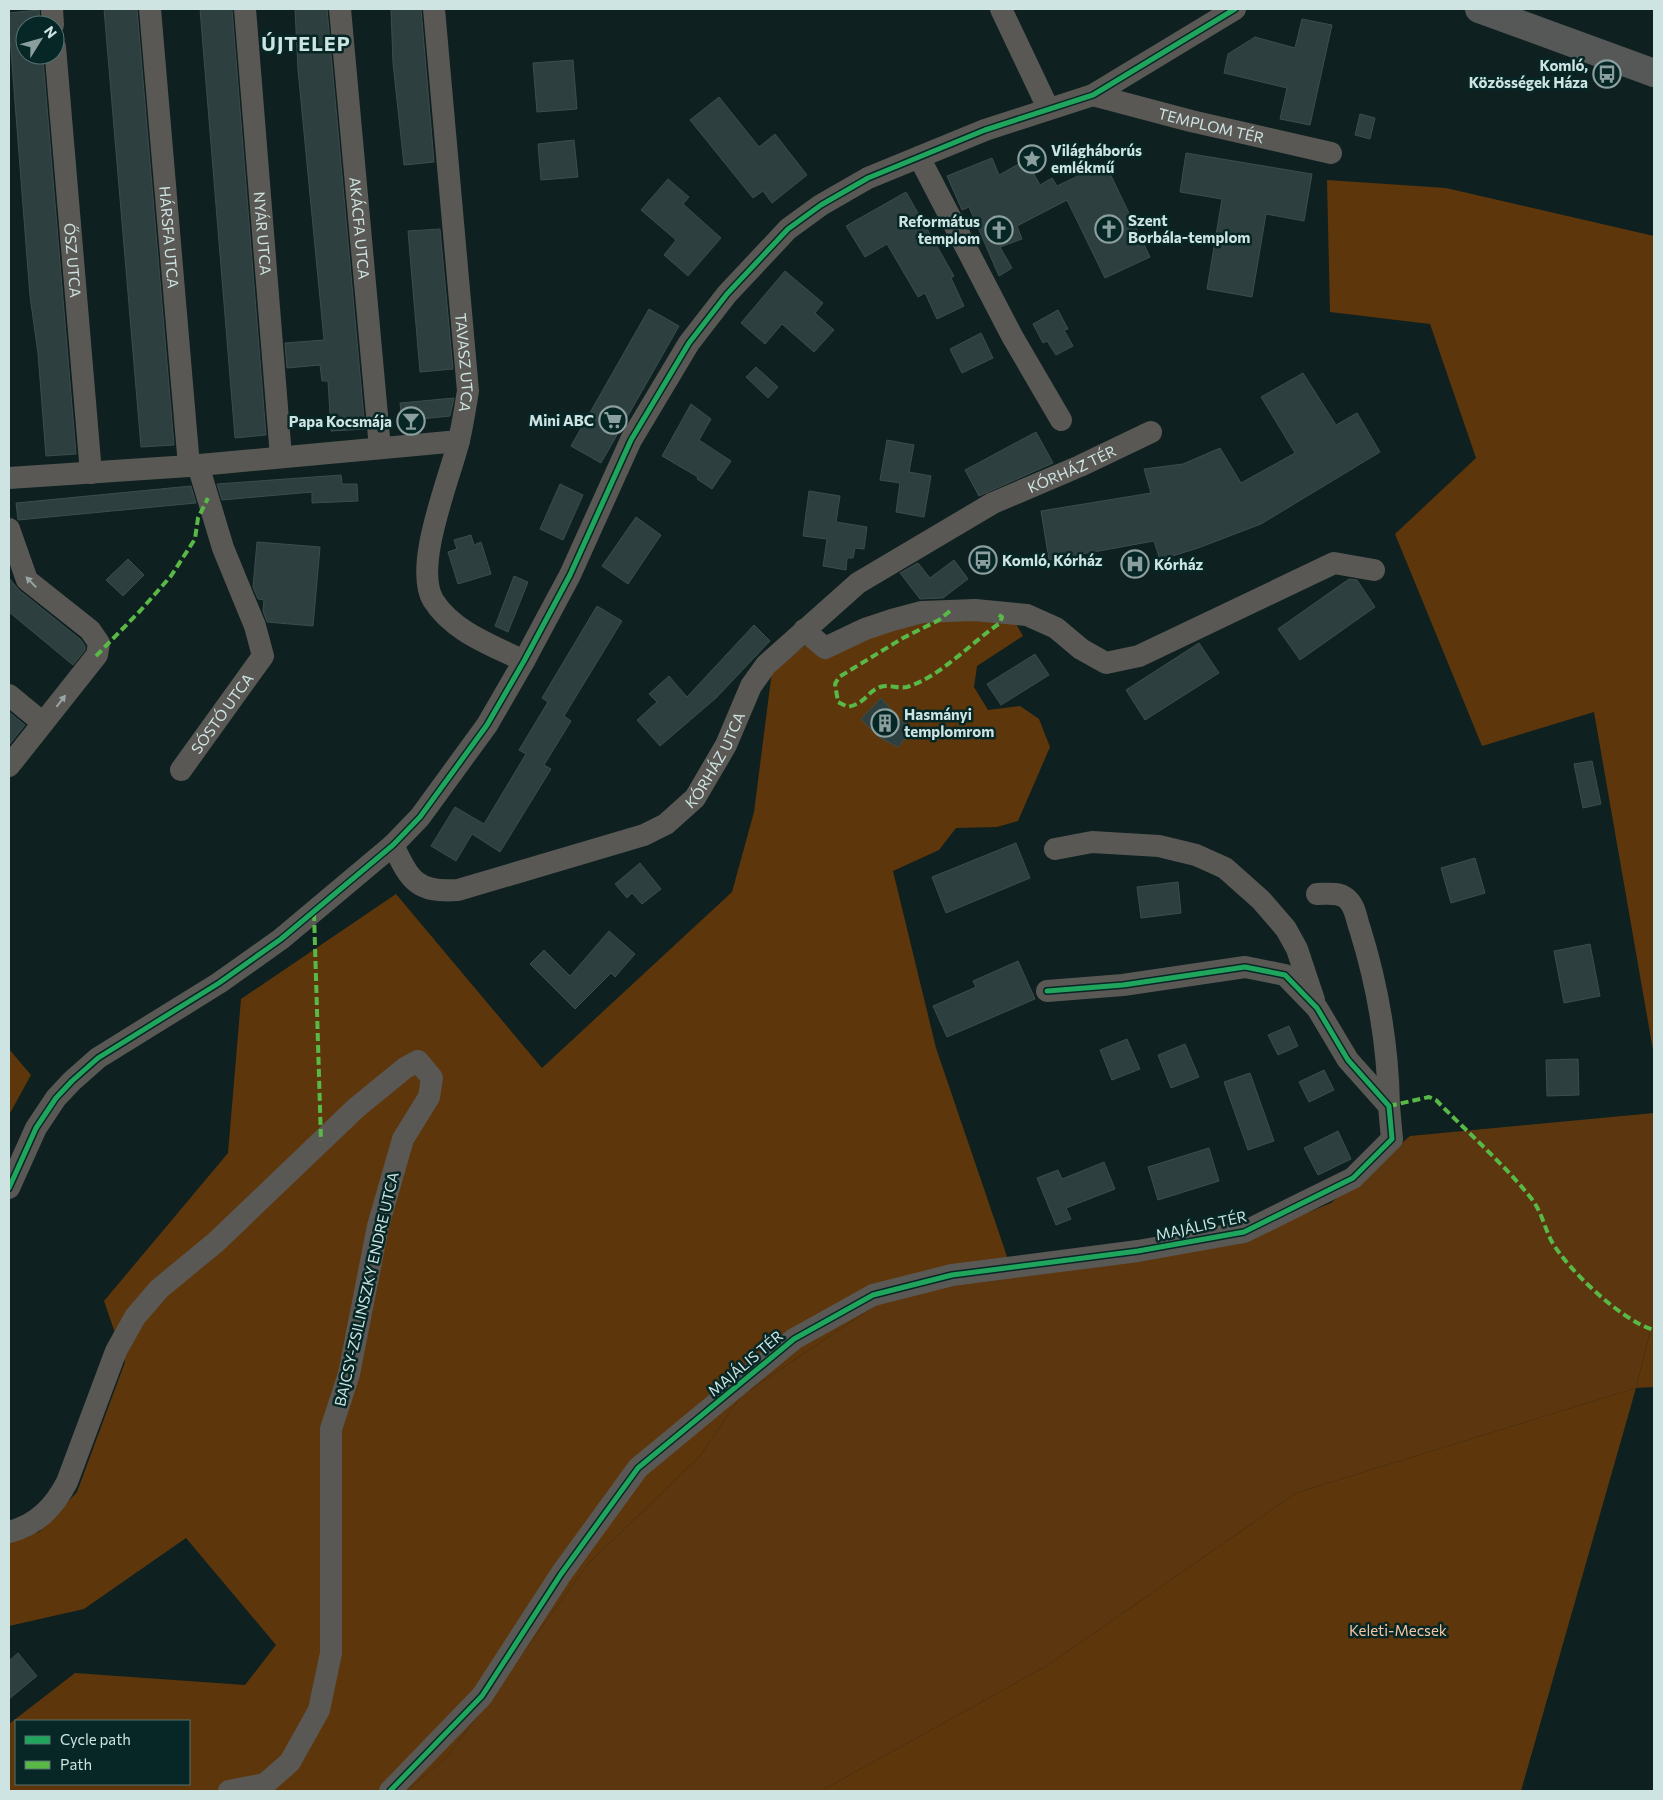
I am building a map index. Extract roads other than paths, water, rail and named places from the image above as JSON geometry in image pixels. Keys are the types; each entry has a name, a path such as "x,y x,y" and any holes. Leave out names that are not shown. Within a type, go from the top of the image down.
{"main road":[{"path":"1479,9 1654,73"}],"street":[{"name":"HÁRSFA UTCA","path":"150,9 194,465 223,548 255,626 263,656"},
{"name":"NYÁR UTCA","path":"245,9 282,457"},
{"name":"AKÁCFA UTCA","path":"340,9 380,448"},
{"name":"TAVASZ UTCA","path":"434,9 468,391 459,441 443,493 426,567 428,584 433,599 464,632 524,661"},
{"path":"1001,9 1048,108"},
{"path":"9,1188 36,1128 56,1098 72,1081 98,1058 219,983 281,939 393,845 420,817 487,725 524,661 570,576 631,440 704,322 727,294 788,229 822,205 868,178 985,130 1048,108 1094,95 1235,9"},
{"name":"ŐSZ UTCA","path":"56,65 91,473"},
{"name":"TEMPLOM TÉR","path":"1094,95 1191,121 1331,153"},
{"path":"919,157 1012,336 1061,420"},
{"name":"KÓRHÁZ TÉR","path":"993,503 1080,466 1151,432"},
{"path":"9,478 194,465 459,441"},
{"name":"KÓRHÁZ UTCA","path":"393,845 413,881 424,888 439,891 458,890 644,835 658,828 694,798 726,746 751,686 766,665 858,583 993,503"},
{"path":"9,529 27,580 90,630 99,643 97,655 9,766"},
{"path":"804,630 825,648 865,629 922,612 975,610 1027,615 1056,628 1081,649 1106,663 1139,656 1334,563 1374,570"},
{"name":"SÓSTÓ UTCA","path":"181,770 263,656"},
{"path":"9,695 43,723"},
{"path":"1055,849 1092,842 1158,846 1196,855 1225,868 1261,900 1286,928 1297,949 1317,1008 1348,1060 1389,1106"},
{"path":"1317,894 1335,893 1346,898 1355,911 1374,974 1388,1061 1389,1106"},
{"path":"1047,991 1123,985 1245,968 1284,975 1317,1008"},
{"name":"BAJCSY-ZSILINSZKY ENDRE UTCA","path":"9,1532 41,1518 57,1501 67,1482 116,1351 135,1317 159,1289 216,1242 356,1108 405,1068 418,1061 432,1078 429,1097 403,1139 380,1217 349,1374 331,1429 331,1653 319,1710 290,1762 265,1784 229,1791"},
{"name":"MAJÁLIS TÉR","path":"390,1791 482,1696 560,1574 638,1468 794,1339 873,1295 952,1275 1138,1251 1244,1232 1353,1178 1392,1139 1389,1106"}],"place":[{"name":"Komló, Közösségek Háza","path":"1607,74"},
{"name":"Világháborús emlékmű","path":"1032,159"},
{"name":"Szent Borbála-templom","path":"1109,229"},
{"name":"Református templom","path":"999,230"},
{"name":"Mini ABC","path":"613,420"},
{"name":"Papa Kocsmája","path":"411,421"},
{"name":"Komló, Kórház","path":"983,560"},
{"name":"Kórház","path":"1135,564"},
{"name":"Hasmányi templomrom","path":"885,723"}],"district":[{"name":"ÚJTELEP","path":"306,43"}],"park label":[{"name":"Keleti-Mecsek","path":"1398,1630"}]}
